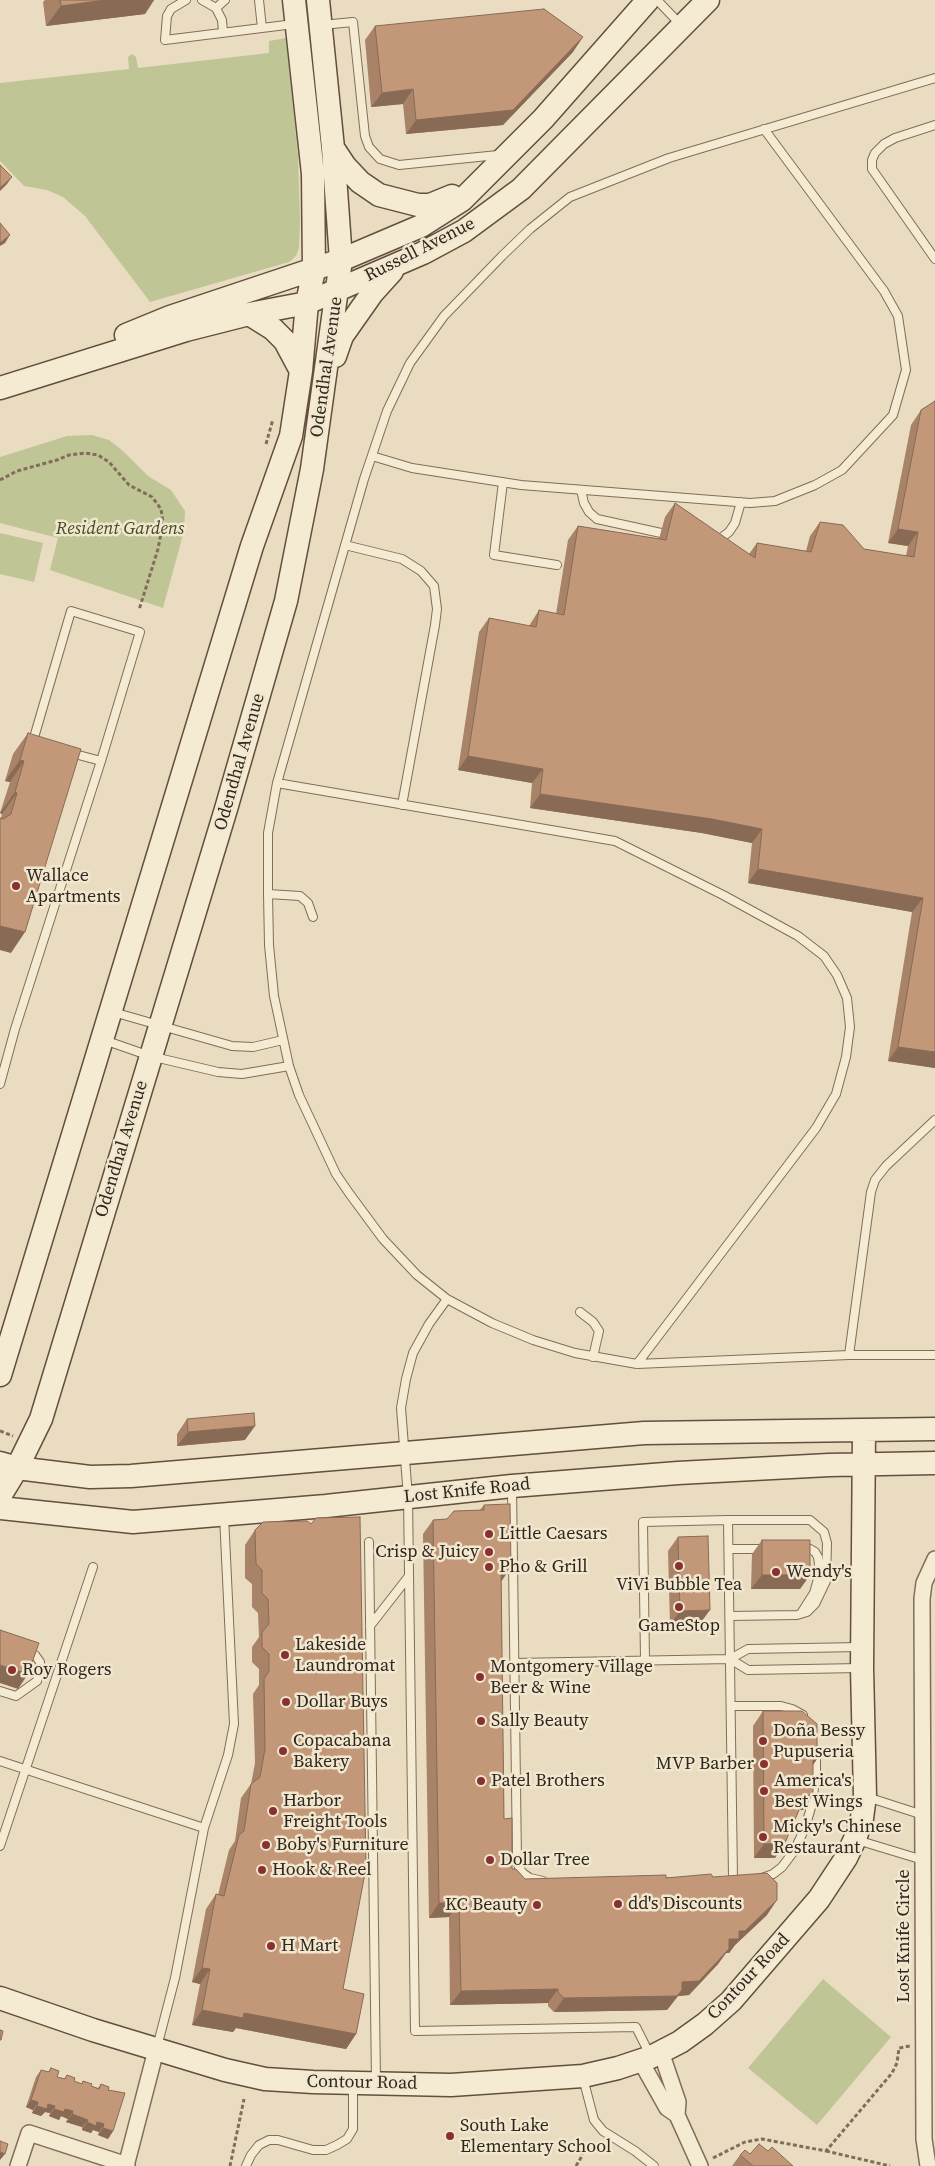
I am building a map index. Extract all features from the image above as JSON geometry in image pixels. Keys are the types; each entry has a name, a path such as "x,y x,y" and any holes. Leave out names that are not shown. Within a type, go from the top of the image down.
{"street":[{"name":"Odendhal Avenue","path":"0,1375 252,546 291,436 301,371 307,303 314,270 313,174 294,0"},
{"name":"Odendhal Avenue","path":"0,1496 9,1466 41,1419 226,809 286,601 312,469 341,260 333,148 318,0"},
{"name":"Russell Avenue","path":"0,388 170,317 314,270 420,226 462,200 510,154 648,0"},
{"name":"Russell Avenue","path":"0,388 186,330 249,314 307,303 400,263 464,231 521,189 681,25 708,0"},
{"path":"333,148 345,166 360,182 379,195 406,203 430,205 444,201 490,173"},
{"path":"323,387 342,336 373,292 400,263"},
{"path":"249,314 273,329 285,341 301,371"},
{"path":"9,1466 90,1477 131,1476 644,1433 935,1430"},
{"name":"Contour Road","path":"0,1998 156,2050 225,2070 265,2079 451,2085 583,2076 618,2068 651,2056 680,2042 731,2002 819,1898 846,1858 862,1818 865,1796 862,1657 864,1431"},
{"name":"Lost Knife Road","path":"0,1508 133,1522 512,1486 678,1473 863,1464 935,1463"},
{"name":"Lost Knife Circle","path":"928,2166 924,2139 922,1598 924,1583 935,1559"},
{"path":"18,2166 29,2133 126,2165 156,2050"},
{"path":"651,2056 667,2108 677,2114"},
{"path":"651,2056 678,2102 677,2114 700,2165"}],"lane":[{"path":"186,0 171,9 167,16 165,40 296,23"},
{"path":"202,0 216,8 222,20 223,32"},
{"path":"216,8 225,0"},
{"path":"259,0 262,28"},
{"path":"657,0 681,25"},
{"path":"321,26 353,22 366,136 370,147 380,158 393,164 407,165 510,154"},
{"path":"935,78 669,158 570,197 530,229 484,273 444,316 410,363 388,411 372,456 277,783 268,833 269,945 274,996 289,1066 305,1108 336,1174 383,1239 417,1275 447,1299 492,1324 533,1340 593,1357 637,1364 849,1355 935,1355"},
{"path":"935,125 895,138 884,144 875,153 872,160 872,169 935,259"},
{"path":"372,456 412,468 503,482 741,502 775,501 821,482 842,470 893,415 906,370 898,316 884,291 764,129"},
{"path":"503,482 494,555 557,565"},
{"path":"581,490 584,503 589,512 597,519 661,533"},
{"path":"704,538 721,538 729,532 735,523 741,502"},
{"path":"345,546 402,559 421,571 434,586 437,609 435,625 402,805"},
{"path":"0,1084 15,1029 101,761 140,632 71,611 33,741 42,744"},
{"path":"58,749 101,761"},
{"path":"277,783 616,841 723,895 798,936 824,956 837,976 847,998 850,1027 846,1057 836,1094 816,1128 637,1364"},
{"path":"268,894 300,896 308,903 313,917"},
{"path":"111,1011 232,1046 254,1047 283,1040"},
{"path":"101,1040 150,1056 201,1068 242,1074 289,1066"},
{"path":"849,1355 873,1186 886,1166 935,1120"},
{"path":"447,1299 429,1324 414,1353 406,1379 401,1408 408,1497 415,2031 636,2027 651,2056"},
{"path":"580,1312 593,1322 599,1331 593,1357"},
{"path":"512,1486 517,1859 519,1868 530,1878 553,1882"},
{"path":"156,2050 175,1978 204,1828 228,1755 234,1724 224,1514"},
{"path":"645,1660 643,1522 804,1519 815,1522 824,1532 827,1543 826,1581 815,1604 801,1614 730,1616"},
{"path":"728,1520 733,1878"},
{"path":"369,1542 376,2084"},
{"path":"791,1548 810,1549 818,1557 820,1564 814,1593 801,1614"},
{"path":"729,1550 774,1549"},
{"path":"0,1846 93,1567"},
{"path":"370,1626 409,1576"},
{"path":"0,1691 16,1696 38,1679 41,1669 37,1657 16,1648"},
{"path":"514,1663 730,1659 748,1649 862,1657"},
{"path":"730,1659 748,1670 862,1657"},
{"path":"731,1706 781,1706 792,1709 808,1720"},
{"path":"753,1878 763,1878 773,1874 782,1867 794,1851 805,1828 814,1788 816,1745"},
{"path":"0,1761 204,1828"},
{"path":"865,1796 922,1815"},
{"path":"855,1839 923,1860"},
{"path":"725,1879 743,1878"},
{"path":"583,2076 594,2120 609,2135 636,2150 654,2166"},
{"path":"246,2166 251,2154 259,2145 269,2140 278,2140 313,2150 326,2150 337,2146 347,2139 353,2129 353,2083"}],"path":[{"path":"0,480 17,471 57,460 69,454 85,453 98,455 109,462 129,485 152,497 161,509 163,522 158,549 139,610"},
{"path":"0,1431 19,1438"},
{"path":"826,2151 895,2068 899,2048 924,2046"},
{"path":"230,2166 244,2099"},
{"path":"700,2165 745,2142 771,2140 890,2166"},
{"path":"578,2165 582,2156 582,2141"}],"green space":[{"path":"286,38 298,156 300,221 299,248 296,256 289,262 150,302 85,216 63,197 47,190 24,186 0,161 0,83 129,69 128,57 132,54 136,57 138,68 269,53 269,41"},
{"name":"Resident Gardens","path":"92,435 109,440 148,476 171,490 185,511 184,531 163,608 50,570 58,538 0,523 0,457 67,436"},
{"path":"0,533 43,543 34,582 0,574"},
{"path":"823,1979 891,2037 817,2125 748,2068"}],"building":[{"path":"60,0 106,0 61,6"},
{"path":"544,9 583,37 513,110 416,120 413,89 382,93 375,26"},
{"path":"0,165 12,177 0,188"},
{"path":"0,223 10,235 0,243"},
{"path":"935,401 935,1052 898,1047 923,898 758,869 762,829 712,819 540,794 543,769 468,756 489,618 536,627 539,610 564,615 578,526 666,540 675,503 755,558 757,543 811,552 820,522 843,525 864,549 914,557 918,532 898,529 921,410"},
{"name":"Wallace Apartments","path":"28,733 81,749 25,932 0,926 0,818 3,819 11,814 24,761 20,760"},
{"path":"254,1413 255,1426 188,1432 187,1419"},
{"path":"510,1504 511,1567 501,1568 504,1819 512,1818 512,1869 516,1869 525,1879 666,1875 666,1878 711,1874 713,1877 767,1873 777,1883 777,1900 745,1931 739,1931 739,1939 729,1939 729,1949 699,1981 682,1982 682,1990 677,1996 564,1998 558,1992 558,1989 461,1991 459,1903 439,1903 433,1520 447,1519 454,1511 484,1510 484,1505"},
{"path":"360,1517 366,1868 343,1989 364,1994 356,2034 244,2013 243,2018 202,2010 210,1969 202,1968 216,1894 224,1896 239,1835 244,1831 251,1784 260,1777 265,1749 264,1679 269,1671 269,1654 262,1647 262,1632 269,1624 268,1599 262,1593 262,1570 256,1564 255,1530 263,1522 307,1521 311,1524 316,1518"},
{"path":"708,1536 710,1610 680,1611 678,1537"},
{"path":"762,1540 810,1540 810,1575 762,1575"},
{"path":"0,1630 39,1643 28,1674 0,1665"},
{"path":"763,1711 802,1711 817,1724 817,1759 813,1759 813,1795 805,1796 785,1843 764,1844"},
{"path":"0,2030 3,2031 1,2040 0,2040"},
{"path":"51,2068 59,2071 57,2077 65,2079 67,2075 75,2078 74,2081 82,2084 83,2081 99,2089 101,2084 109,2087 108,2090 125,2093 113,2131 103,2128 104,2124 97,2122 96,2126 87,2122 88,2120 72,2114 73,2111 65,2109 64,2112 54,2109 55,2106 48,2104 47,2109 37,2106 38,2102 31,2100 41,2070 49,2072"},
{"path":"0,2141 8,2144 5,2154 1,2152 0,2156"},
{"path":"759,2144 768,2151 772,2147 793,2166 753,2166 740,2155 745,2150 750,2154"}],"place":[{"name":"Wallace Apartments","path":"16,886"},
{"name":"Little Caesars","path":"489,1534"},
{"name":"Crisp & Juicy","path":"489,1552"},
{"name":"ViVi Bubble Tea","path":"679,1566"},
{"name":"Pho & Grill","path":"489,1567"},
{"name":"Wendy's","path":"776,1572"},
{"name":"GameStop","path":"679,1607"},
{"name":"Lakeside Laundromat","path":"285,1655"},
{"name":"Roy Rogers","path":"12,1670"},
{"name":"Montgomery Village Beer & Wine","path":"480,1677"},
{"name":"Dollar Buys","path":"286,1702"},
{"name":"Sally Beauty","path":"481,1721"},
{"name":"Doña Bessy Pupuseria","path":"763,1741"},
{"name":"Copacabana Bakery","path":"283,1751"},
{"name":"MVP Barber","path":"764,1764"},
{"name":"Patel Brothers","path":"481,1781"},
{"name":"America's Best Wings","path":"764,1791"},
{"name":"Harbor Freight Tools","path":"273,1811"},
{"name":"Micky's Chinese Restaurant","path":"763,1837"},
{"name":"Boby's Furniture","path":"266,1845"},
{"name":"Dollar Tree","path":"490,1860"},
{"name":"Hook & Reel","path":"262,1870"},
{"name":"dd's Discounts","path":"618,1904"},
{"name":"KC Beauty","path":"537,1905"},
{"name":"H Mart","path":"271,1946"},
{"name":"South Lake Elementary School","path":"450,2136"}]}
